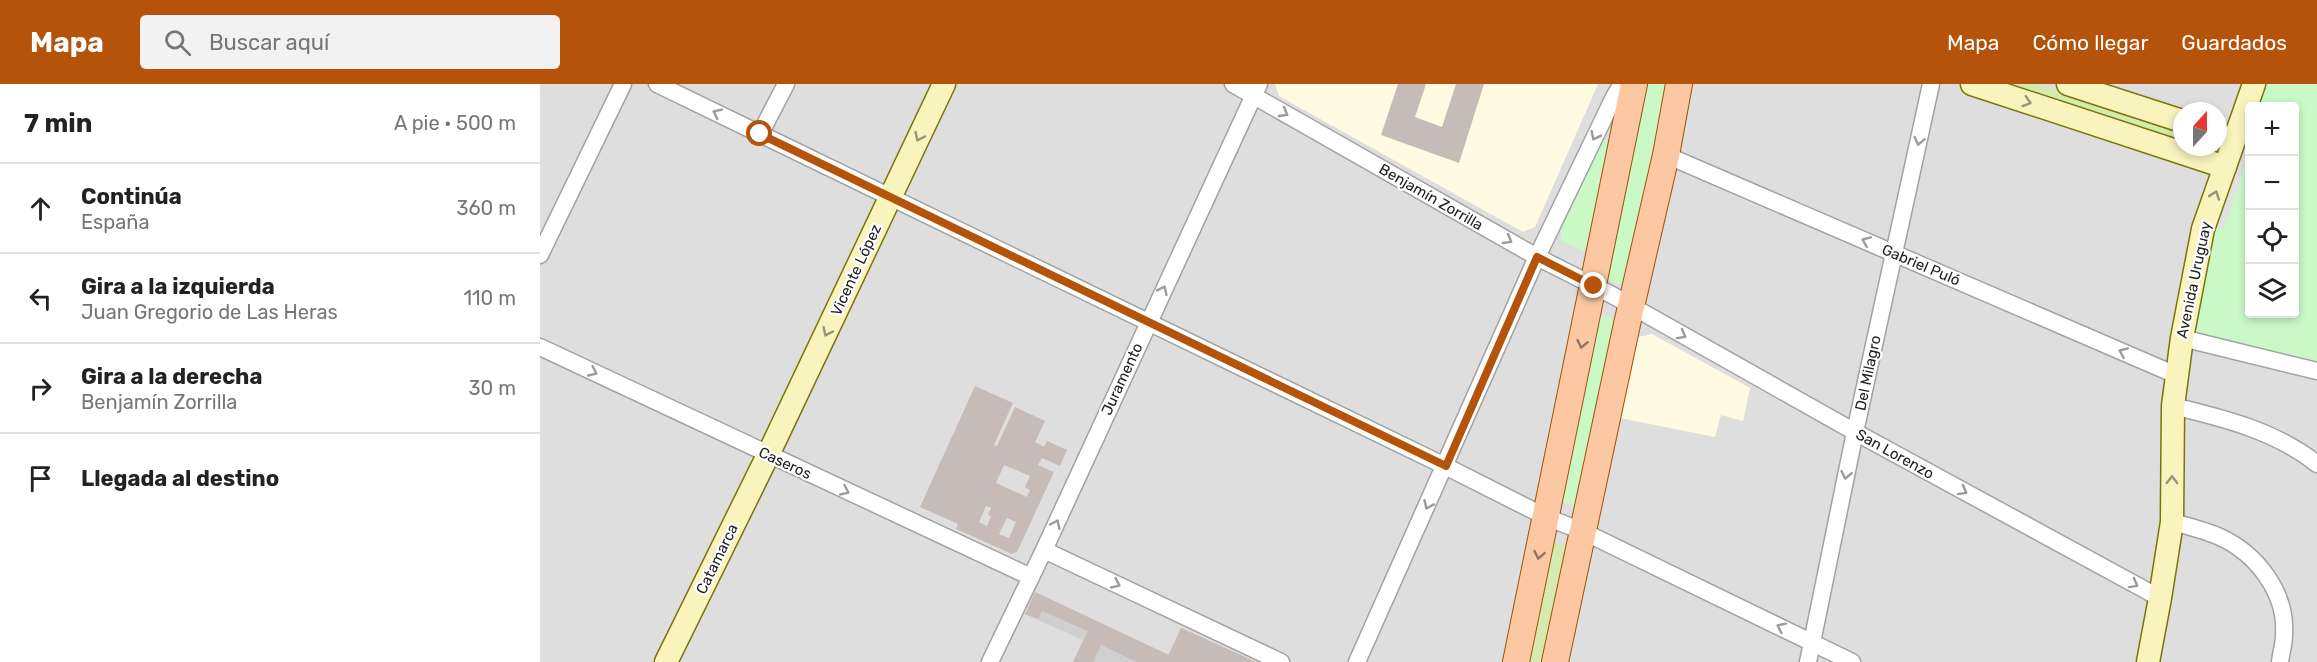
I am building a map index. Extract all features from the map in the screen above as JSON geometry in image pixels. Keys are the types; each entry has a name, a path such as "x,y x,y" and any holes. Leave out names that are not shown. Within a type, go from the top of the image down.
{"main road":[{"path":"1516,662 1634,84"},
{"path":"1555,662 1631,306 1666,155 1679,84"}],"street":[{"path":"540,255 623,84"},
{"path":"657,84 1446,466 1546,517 1582,531 1852,662"},
{"path":"760,134 786,84"},
{"name":"Vicente López","path":"768,455 944,84"},
{"name":"Benjamín Zorrilla","path":"1233,84 1256,90 1537,257 1631,306"},
{"path":"1357,662 1537,257 1614,97 1623,84"},
{"name":"Del Milagro","path":"1808,662 1855,432 1931,84"},
{"path":"1972,84 2225,167"},
{"path":"2068,84 2173,118"},
{"name":"Avenida Uruguay","path":"2227,134 2254,84"},
{"name":"Juramento","path":"990,662 1256,90"},
{"name":"Gabriel Puló","path":"1666,155 2176,375"},
{"name":"Avenida Uruguay","path":"2148,662 2172,522 2176,375 2201,235 2225,167 2225,156"},
{"name":"San Lorenzo","path":"1631,306 1855,432 2160,598"},
{"path":"2182,338 2317,371"},
{"name":"Caseros","path":"540,347 1031,577"},
{"path":"2174,406 2248,427 2289,446 2317,464"},
{"name":"Catamarca","path":"666,662 768,455"},
{"path":"2172,522 2221,538 2236,546 2263,571 2274,587 2283,610 2284,636 2280,662"},
{"path":"1044,550 1281,662"}],"shaded area":[{"path":"540,84 2317,84 2317,662 540,662"},
{"path":"1275,84 1598,84 1535,227 1523,232 1279,96"},
{"path":"2245,128 2245,166 2224,230 2213,226"},
{"path":"1652,334 1750,388 1743,421 1721,415 1715,437 1620,418 1638,337"},
{"path":"1035,592 1168,655 1181,628 1256,662 1073,662 1083,640 1025,614"}],"green space":[{"path":"1642,84 1669,84 1628,279 1620,284 1607,280"},
{"path":"1997,84 2037,84 2173,129 2173,140"},
{"path":"2254,84 2317,84 2317,371 2182,338 2245,116 2245,318 2299,318 2299,102 2249,102"},
{"path":"1603,139 1607,140 1609,145 1588,246 1582,251 1562,241 1560,230"},
{"path":"1599,315 1621,320 1579,506 1557,501"},
{"path":"1548,541 1571,546 1547,662 1523,662"}],"building":[{"path":"1398,84 1426,84 1415,117 1442,127 1456,84 1484,84 1459,163 1381,135"},
{"path":"975,386 1013,403 994,445 997,446 1015,407 1045,421 1035,442 1044,447 1047,441 1067,450 1060,466 1042,458 1038,465 1054,472 1017,552 1012,554 956,529 958,524 920,507","holes":["1004,465 1030,476 1025,487 1030,490 1027,497 996,483","986,506 991,508 987,526 979,522","1007,518 1016,522 1009,538 999,534"]},
{"path":"1035,592 1169,655 1181,628 1256,662 1137,662 1101,645 1093,662 1073,662 1088,631 1042,611 1038,619 1025,614"}],"route":[{"path":"760,134 1446,466 1537,257 1594,286"}]}
